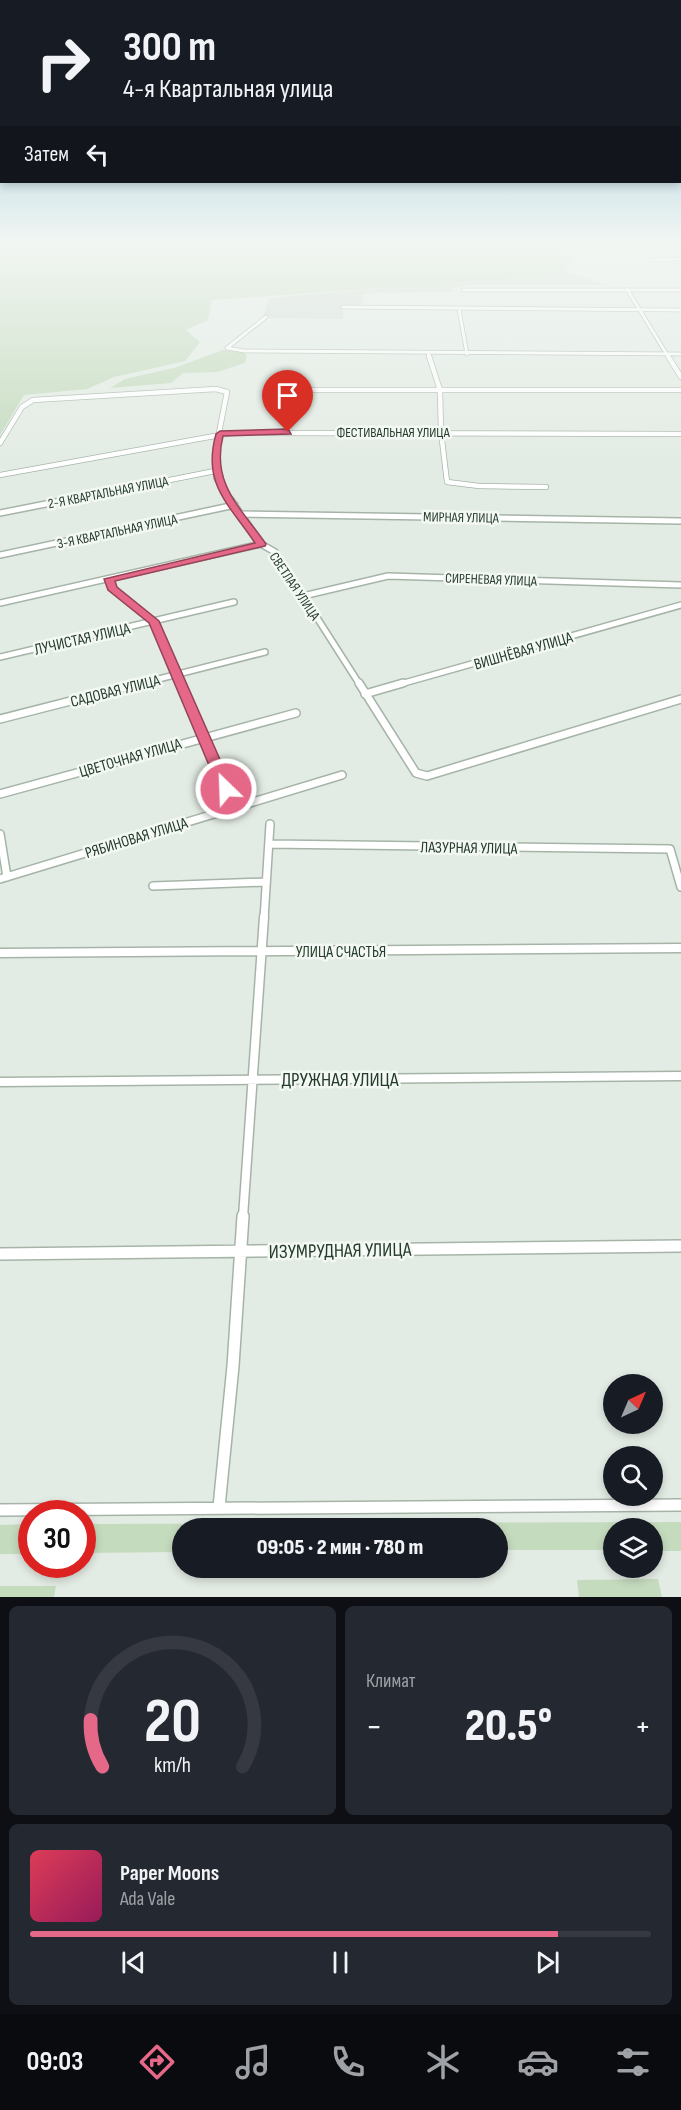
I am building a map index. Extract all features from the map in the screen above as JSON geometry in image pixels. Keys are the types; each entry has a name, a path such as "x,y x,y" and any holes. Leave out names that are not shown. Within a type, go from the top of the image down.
{"street":[{"path":"264,319 228,346 228,349 467,354 681,354"},
{"path":"461,319 467,354"},
{"path":"644,319 681,377"},
{"path":"428,353 440,390 441,432 447,482 450,484 546,487"},
{"path":"0,443 22,407 33,400 216,389 227,392 215,453 215,471"},
{"path":"308,390 681,390"},
{"name":"ФЕСТИВАЛЬНАЯ УЛИЦА","path":"0,475 220,434 441,432 681,434"},
{"name":"СВЕТЛАЯ УЛИЦА","path":"215,471 219,484 261,544 275,552 416,773 427,776 681,699"},
{"name":"2-Я КВАРТАЛЬНАЯ УЛИЦА","path":"0,513 215,471"},
{"name":"3-Я КВАРТАЛЬНАЯ УЛИЦА","path":"0,555 235,505"},
{"name":"МИРНАЯ УЛИЦА","path":"242,514 681,521"},
{"path":"0,603 261,544"},
{"name":"СИРЕНЕВАЯ УЛИЦА","path":"303,596 387,576 681,585"},
{"path":"109,579 112,588 153,621 233,807"},
{"name":"ЛУЧИСТАЯ УЛИЦА","path":"0,657 234,602"},
{"name":"ВИШНЁВАЯ УЛИЦА","path":"366,694 681,605"},
{"name":"САДОВАЯ УЛИЦА","path":"0,719 264,652"},
{"name":"ЦВЕТОЧНАЯ УЛИЦА","path":"0,794 296,712"},
{"name":"РЯБИНОВАЯ УЛИЦА","path":"4,878 342,775"},
{"path":"219,1507 241,1251 270,824"},
{"path":"0,834 4,878"},
{"name":"ЛАЗУРНАЯ УЛИЦА","path":"269,844 670,849 681,887"},
{"path":"153,886 266,882"},
{"name":"УЛИЦА СЧАСТЬЯ","path":"0,953 681,948"},
{"name":"ДРУЖНАЯ УЛИЦА","path":"0,1082 681,1076"},
{"name":"ИЗУМРУДНАЯ УЛИЦА","path":"0,1254 681,1246"},
{"path":"0,1510 681,1505"}],"green space":[{"path":"0,319 208,319 186,330 200,342 185,361 114,377 87,389 24,395 0,435"},
{"path":"223,350 244,353 247,356 245,363 217,372 183,373 171,383 110,388 125,379 174,368"},
{"path":"603,1522 603,1550 508,1550 508,1523"},
{"path":"663,1522 681,1522 681,1551 663,1551"},
{"path":"18,1524 18,1554 0,1554 0,1525"},
{"path":"96,1524 172,1524 172,1552 96,1553"},
{"path":"658,1579 662,1597 579,1597 577,1580"},
{"path":"0,1586 56,1586 54,1597 0,1597"}],"route":[{"path":"226,789 153,621 112,588 109,579 261,544 219,484 215,471 215,453 220,434 288,432"}]}
